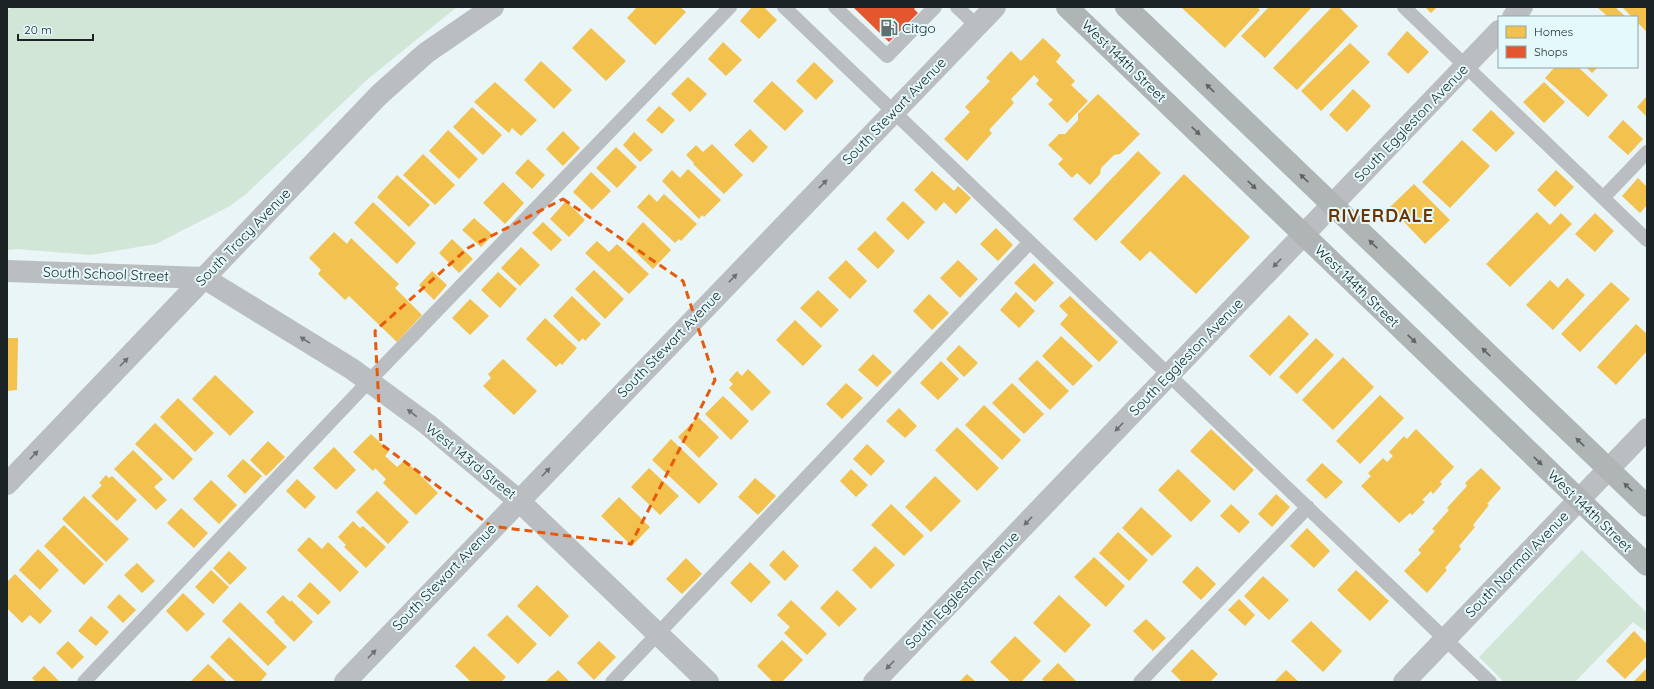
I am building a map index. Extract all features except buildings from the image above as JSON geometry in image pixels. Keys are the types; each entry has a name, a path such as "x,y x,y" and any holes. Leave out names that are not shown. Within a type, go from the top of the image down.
{"street":[{"name":"South Tracy Avenue","path":"8,482 379,96 426,53 493,7"},
{"name":"South Stewart Avenue","path":"345,682 518,500 994,7"},
{"name":"West 144th Street","path":"1067,7 1647,565"},
{"path":"1126,7 1647,506"},
{"path":"1514,16 1522,7"},
{"name":"South Eggleston Avenue","path":"874,682 1498,32"},
{"name":"South School Street","path":"7,271 204,278"},
{"name":"West 143rd Street","path":"204,278 352,369 427,424 518,500 708,682"},
{"name":"South Normal Avenue","path":"1404,682 1647,429"}],"lane":[{"path":"84,682 369,381 730,7"},
{"path":"784,7 1490,682"},
{"path":"835,7 887,56 928,9"},
{"path":"958,7 977,26"},
{"path":"1404,7 1647,240"},
{"path":"1603,198 1647,152"},
{"path":"612,682 1030,242"},
{"path":"1140,682 1308,507"}],"highlighted area":[{"path":"563,199 683,281 715,380 631,544 491,526 381,444 375,331 468,248"}],"green space":[{"path":"14,7 457,7 369,78 246,194 230,206 156,244 91,255 17,249 7,250 7,10"},
{"path":"1582,550 1647,613 1647,631 1633,622 1575,682 1504,682 1479,657"}],"place":[{"name":"Citgo","path":"889,28"}],"district":[{"name":"RIVERDALE","path":"1381,216"}]}
